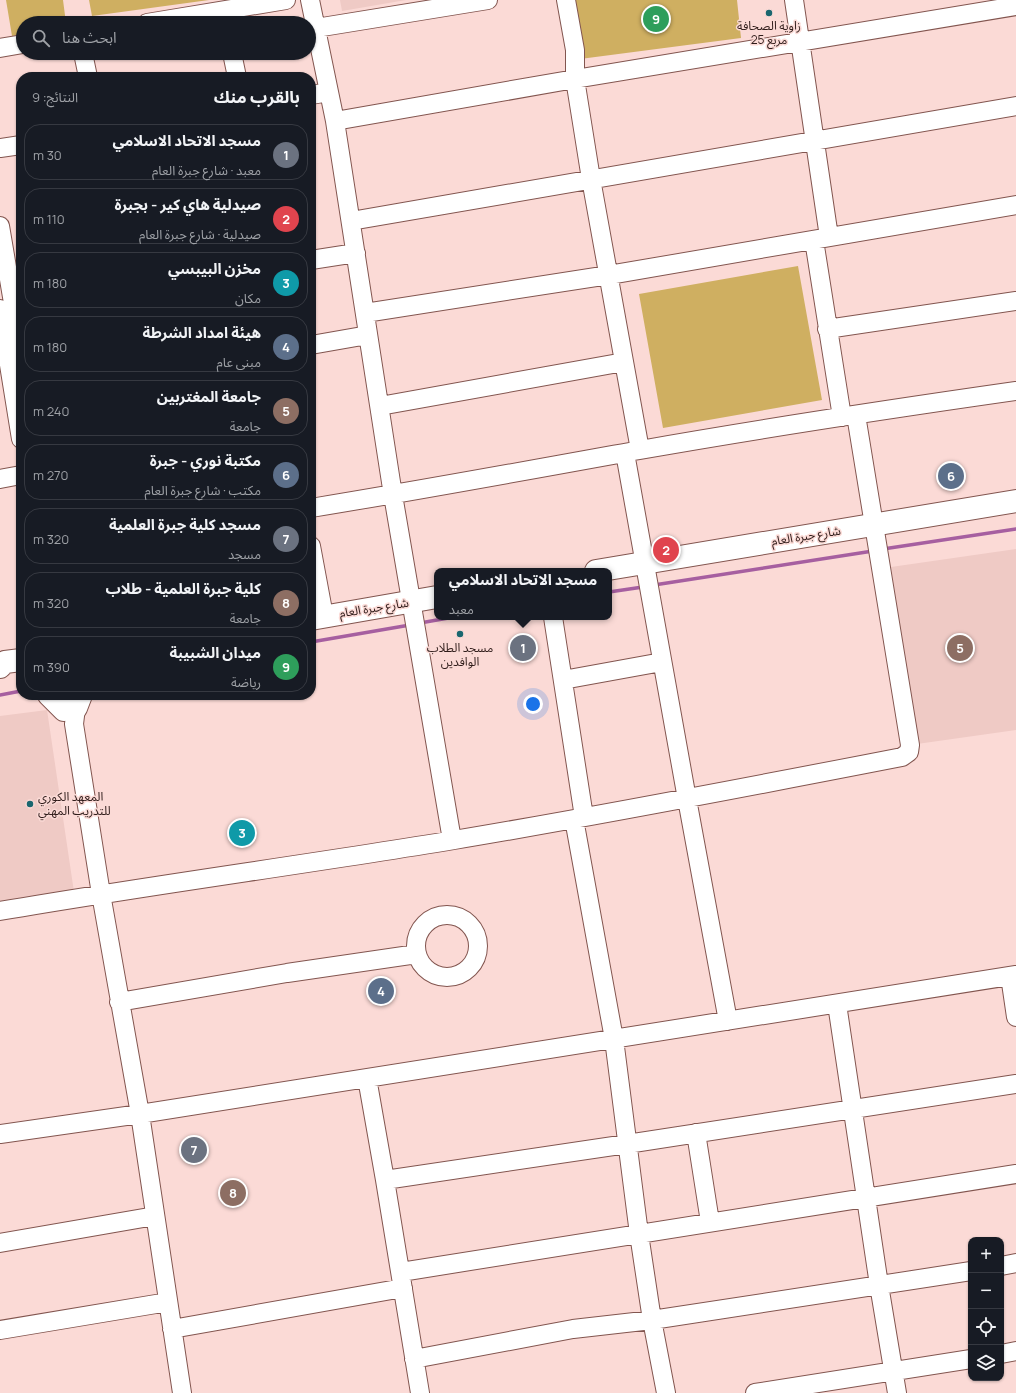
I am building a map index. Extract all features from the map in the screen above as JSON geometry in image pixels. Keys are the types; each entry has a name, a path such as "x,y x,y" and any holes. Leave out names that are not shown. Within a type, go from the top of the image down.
{"main road":[{"name":"شارع جبرة العام","path":"612,568 1016,501"},
{"name":"شارع جبرة العام","path":"318,617 434,598"}],"street":[{"path":"230,16 286,0"},
{"path":"310,0 313,16"},
{"path":"452,840 393,495 335,121 316,28 488,0"},
{"path":"566,0 575,50 575,79 590,179 624,362 645,563 728,1021"},
{"path":"0,911 452,840 579,818 687,799 902,757 909,752 910,745 875,525 827,329 815,141 794,0"},
{"path":"335,121 575,79 1016,6"},
{"path":"0,48 16,45"},
{"path":"84,60 87,72"},
{"path":"233,60 236,72"},
{"path":"316,94 329,92"},
{"path":"351,221 1016,106"},
{"path":"0,148 16,146"},
{"path":"365,313 609,275 1016,205"},
{"path":"0,226 16,327"},
{"path":"316,259 356,253"},
{"path":"827,329 1016,300"},
{"path":"12,308 11,376 16,408"},
{"path":"316,344 368,335"},
{"path":"380,406 624,362"},
{"path":"316,507 849,416 1016,391"},
{"path":"0,479 16,477"},
{"path":"316,597 318,617"},
{"path":"553,620 563,680 579,818 614,1039 639,1234 652,1320 666,1393"},
{"path":"563,680 662,662"},
{"path":"69,703 119,1002 140,1114 182,1393"},
{"path":"119,1002 287,973 417,954"},
{"path":"0,1134 140,1114 1013,976 1016,1017"},
{"path":"837,1004 879,1285 897,1393"},
{"path":"367,1078 420,1393"},
{"path":"385,1180 1016,1084"},
{"path":"696,1133 710,1222"},
{"path":"172,1328 402,1280 639,1234 1016,1174"},
{"path":"0,1243 155,1216"},
{"path":"1004,1265 1016,1263"},
{"path":"414,1358 573,1329 652,1320 968,1271"},
{"path":"0,1330 168,1302"},
{"path":"1004,1353 1016,1351"},
{"path":"755,1393 968,1360"}],"shaded area":[{"path":"6,0 63,0 65,16 16,16 16,35 12,36"},
{"path":"89,0 209,0 92,16"},
{"path":"340,0 406,0 342,11"},
{"path":"570,0 737,0 741,38 580,59"},
{"path":"798,266 822,400 663,428 639,294"},
{"path":"1016,549 1016,730 917,744 891,567"},
{"name":"المعهد الكوري للتدريب المهني","path":"47,710 74,892 0,903 0,716"}],"waterway":[{"path":"883,549 1016,529"},
{"path":"654,585 873,551"},
{"path":"612,592 643,587"},
{"path":"420,623 437,620"},
{"path":"316,641 410,625"},
{"path":"0,695 16,692"}],"place":[{"name":"زاوية الصحافة مربع 25","path":"769,13"},
{"name":"ميدان الشبيبة","path":"656,19"},
{"name":"مكتبة نوري - جبرة","path":"951,476"},
{"name":"صيدلية هاي كير - بجبرة","path":"666,550"},
{"name":"مسجد الطلاب الوافدين","path":"460,634"},
{"name":"مسجد الاتحاد الاسلامي","path":"523,648"},
{"name":"جامعة المغتربين","path":"960,648"},
{"name":"المعهد الكوري للتدريب المهني","path":"30,804"},
{"name":"مخزن البيبسي","path":"242,833"},
{"name":"هيئة امداد الشرطة","path":"381,991"},
{"name":"مسجد كلية جبرة العلمية","path":"194,1150"},
{"name":"كلية جبرة العلمية - طلاب","path":"233,1193"}]}
